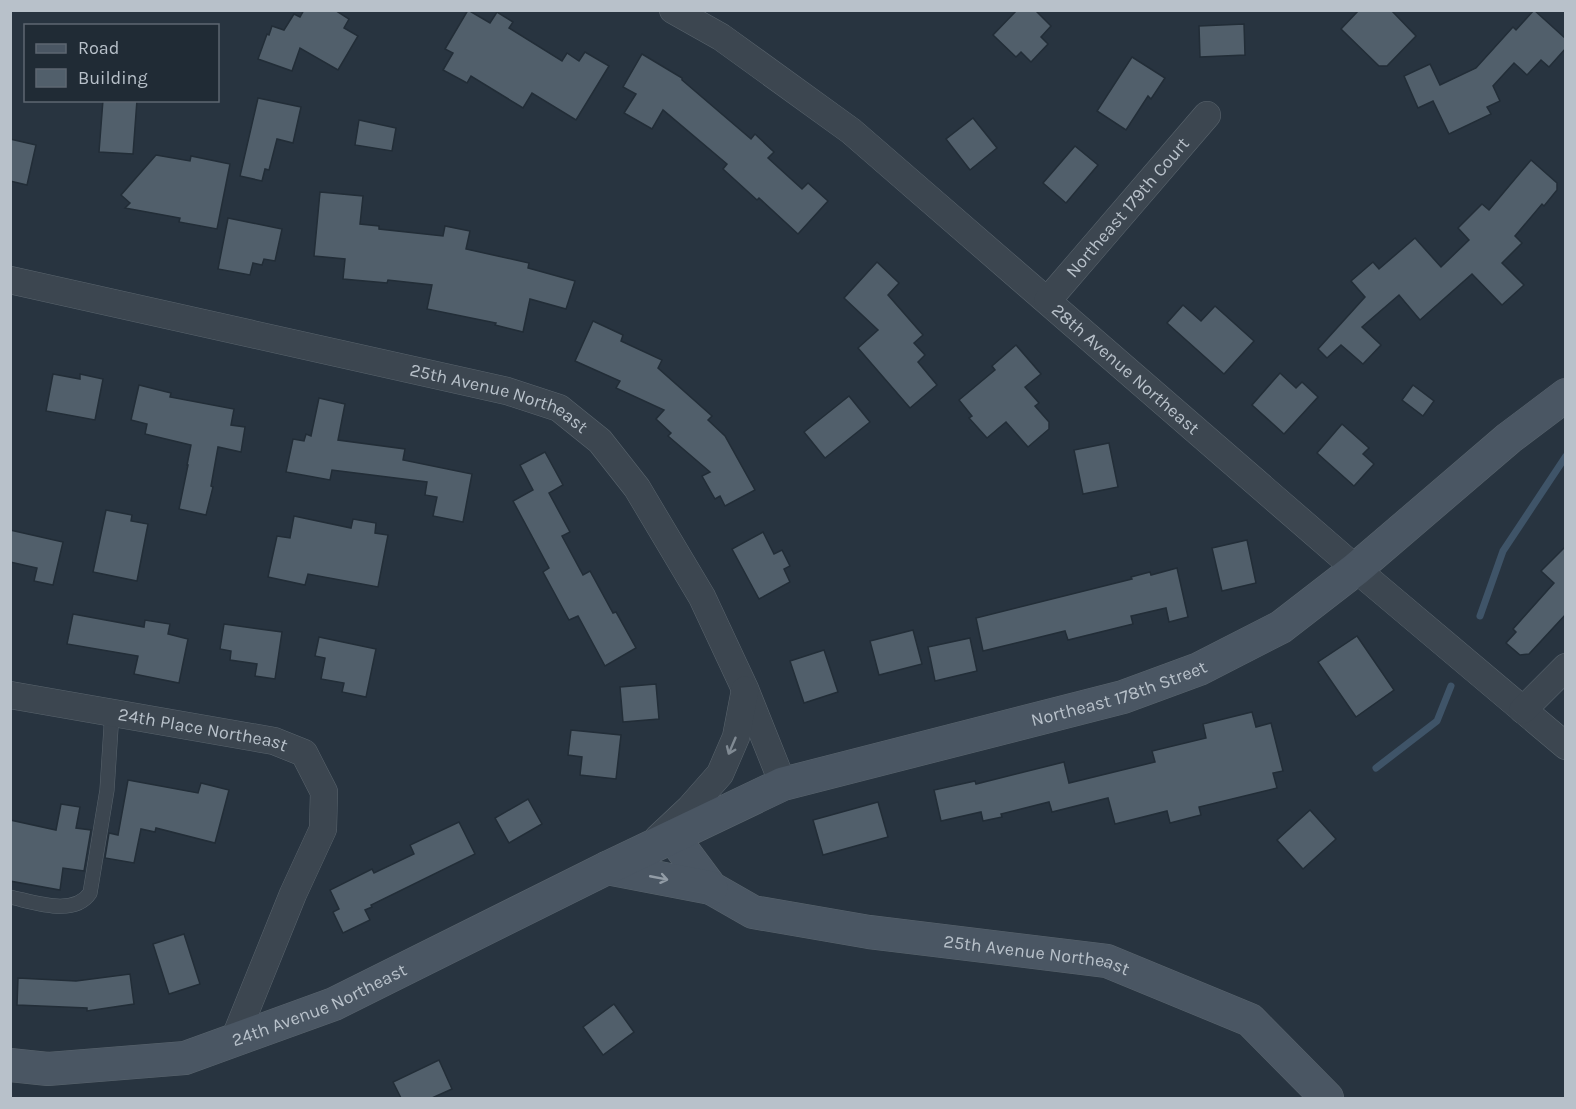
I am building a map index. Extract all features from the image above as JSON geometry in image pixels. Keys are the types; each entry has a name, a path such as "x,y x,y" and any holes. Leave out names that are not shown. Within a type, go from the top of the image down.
{"main road":[{"name":"Northeast 178th Street","path":"608,868 783,784 1123,697 1199,669 1281,627 1356,569 1509,438 1566,395"},
{"name":"25th Avenue Northeast","path":"673,837 711,888"},
{"name":"24th Avenue Northeast","path":"10,1065 48,1069 185,1058 334,1004 608,868"},
{"name":"25th Avenue Northeast","path":"608,868 711,888 753,912 869,932 1107,961 1250,1020 1327,1098"}],"street":[{"name":"28th Avenue Northeast","path":"673,10 721,37 851,131 1356,569 1566,746"},
{"name":"Northeast 179th Court","path":"1048,300 1207,115"},
{"name":"25th Avenue Northeast","path":"10,280 507,392 560,408 600,441 637,488 702,597 745,689 783,784"},
{"path":"1523,710 1566,667"},
{"path":"643,851 690,808 720,774 736,737 745,689"},
{"name":"24th Place Northeast","path":"10,694 274,741 304,753 324,792 323,829 293,894 234,1040"}],"lane":[{"path":"10,897 56,906 77,904 86,900 90,893 107,789 112,712"}],"building":[{"path":"304,10 335,10 349,19 344,28 358,36 338,70 300,48 292,71 258,59 272,26 284,30 294,14 300,17"},
{"path":"468,10 490,23 497,12 513,22 509,28 562,61 567,53 579,61 585,52 609,66 576,120 532,93 523,108 471,76 467,83 443,70 453,53 445,49"},
{"path":"1017,10 1035,10 1051,26 1041,37 1048,44 1031,62 1021,52 1016,57 993,35"},
{"path":"1359,10 1391,10 1416,36 1387,66 1379,66 1341,29"},
{"path":"1534,10 1566,39 1566,48 1549,67 1541,60 1527,75 1514,63 1493,86 1500,101 1487,107 1491,114 1449,134 1433,101 1418,108 1404,76 1430,64 1440,85 1476,68 1513,27 1516,30"},
{"path":"1244,24 1245,55 1200,57 1199,26"},
{"path":"642,54 682,78 751,139 755,134 774,152 768,158 802,189 808,183 828,201 798,234 723,169 727,164 663,110 652,129 624,113 636,94 623,87"},
{"path":"1132,57 1165,78 1151,99 1148,96 1126,130 1097,111"},
{"path":"258,98 301,107 293,143 277,139 269,170 265,169 262,181 240,176"},
{"path":"103,102 137,102 133,154 99,152"},
{"path":"973,118 997,148 970,170 946,139"},
{"path":"359,120 396,128 392,151 355,145"},
{"path":"10,139 36,145 27,185 10,181"},
{"path":"1075,146 1098,165 1066,203 1043,183"},
{"path":"156,155 190,161 191,156 230,164 217,229 179,222 180,218 125,208 130,203 121,195"},
{"path":"1531,160 1557,183 1557,190 1515,236 1522,243 1502,263 1524,285 1502,305 1472,274 1420,320 1399,295 1362,327 1381,345 1363,364 1341,345 1327,358 1318,349 1365,297 1351,281 1373,262 1379,269 1415,238 1441,267 1469,240 1458,228 1482,204 1489,210"},
{"path":"320,192 363,196 360,224 379,226 379,229 443,236 445,226 470,231 466,249 529,263 528,268 575,281 566,309 530,299 523,332 495,325 496,323 427,309 432,285 388,280 387,283 343,279 345,259 314,256"},
{"path":"228,218 282,229 275,261 264,259 262,265 253,263 250,275 218,269"},
{"path":"877,262 899,283 888,295 923,335 914,343 925,355 918,362 937,385 910,408 858,348 878,330 844,298"},
{"path":"1183,305 1201,321 1215,306 1254,341 1224,374 1167,323"},
{"path":"593,321 623,335 621,341 662,360 658,368 712,416 708,420 725,436 755,490 725,506 720,496 715,499 702,476 710,472 668,436 671,433 656,419 664,410 616,388 620,381 575,361"},
{"path":"1016,345 1041,374 1025,387 1039,403 1035,406 1049,422 1049,429 1028,447 1006,422 987,438 969,418 972,416 959,400 995,370 992,366"},
{"path":"1280,373 1296,388 1302,382 1318,397 1284,434 1252,405"},
{"path":"53,374 80,379 80,374 103,379 95,420 46,411"},
{"path":"139,385 171,393 170,397 234,409 231,425 245,427 241,452 218,447 211,486 213,487 206,515 179,509 191,445 145,434 147,424 131,420"},
{"path":"1413,385 1434,401 1423,416 1402,400"},
{"path":"849,396 870,422 825,458 804,432"},
{"path":"319,398 345,404 338,440 405,449 403,460 472,474 463,522 433,516 437,497 425,495 427,482 332,470 330,480 286,472 293,439 304,441 306,434 311,436"},
{"path":"1342,424 1369,448 1363,454 1374,464 1354,486 1317,453"},
{"path":"1109,443 1118,487 1083,494 1074,450"},
{"path":"545,452 563,485 549,493 570,532 562,536 583,575 590,571 636,648 605,666 578,616 569,620 543,572 549,568 513,501 533,490 520,465"},
{"path":"106,510 132,515 131,521 148,524 137,581 93,572"},
{"path":"294,516 351,528 353,519 376,523 375,533 388,535 378,587 308,574 305,585 268,577 277,536 290,538"},
{"path":"10,530 63,542 53,585 34,581 37,568 10,562"},
{"path":"763,532 774,554 782,550 790,566 784,569 790,582 759,599 732,549"},
{"path":"1247,540 1256,583 1222,591 1212,548"},
{"path":"1566,546 1566,614 1529,654 1520,655 1506,643 1516,632 1513,629 1554,583 1541,571"},
{"path":"1177,568 1188,617 1169,622 1166,608 1131,616 1133,624 1068,640 1065,631 983,651 976,618 1132,579 1131,577 1150,572 1151,575"},
{"path":"73,614 144,627 145,620 170,624 168,634 188,639 179,683 134,674 138,656 67,644"},
{"path":"224,624 282,632 275,679 255,676 257,664 230,660 231,651 220,649"},
{"path":"913,630 922,664 879,675 870,641"},
{"path":"1357,636 1394,690 1356,717 1318,662"},
{"path":"319,637 376,649 366,697 342,692 344,683 321,679 325,658 315,656"},
{"path":"970,638 977,671 935,681 928,647"},
{"path":"824,650 838,692 804,703 790,661"},
{"path":"656,684 659,719 623,722 620,687"},
{"path":"1252,712 1256,727 1271,723 1283,771 1273,773 1277,788 1199,807 1201,815 1170,823 1167,811 1115,824 1108,798 1052,812 1049,802 983,821 981,812 941,821 934,790 975,781 976,784 1064,762 1069,783 1155,762 1152,751 1206,738 1203,724"},
{"path":"571,730 621,735 616,779 580,775 582,757 568,755"},
{"path":"128,780 198,793 201,783 229,790 215,843 156,828 155,832 141,829 134,863 105,858 109,833 118,835"},
{"path":"528,799 542,824 509,843 495,818"},
{"path":"878,802 888,837 823,855 813,820"},
{"path":"61,804 80,807 76,828 91,830 84,871 63,868 60,890 10,881 10,820 56,830"},
{"path":"1310,810 1336,839 1303,869 1277,840"},
{"path":"459,822 475,854 371,905 372,907 365,910 370,920 343,933 333,912 339,909 330,890 372,869 374,873 414,854 410,845"},
{"path":"184,934 200,984 169,994 153,944"},
{"path":"130,974 134,1004 87,1011 87,1008 17,1005 18,978 76,981"},
{"path":"614,1004 634,1032 603,1055 583,1027"},
{"path":"439,1060 452,1089 432,1098 401,1098 393,1082"}],"waterway":[{"path":"1480,616 1503,551 1566,456"},
{"path":"1376,768 1437,721 1451,686"}]}
